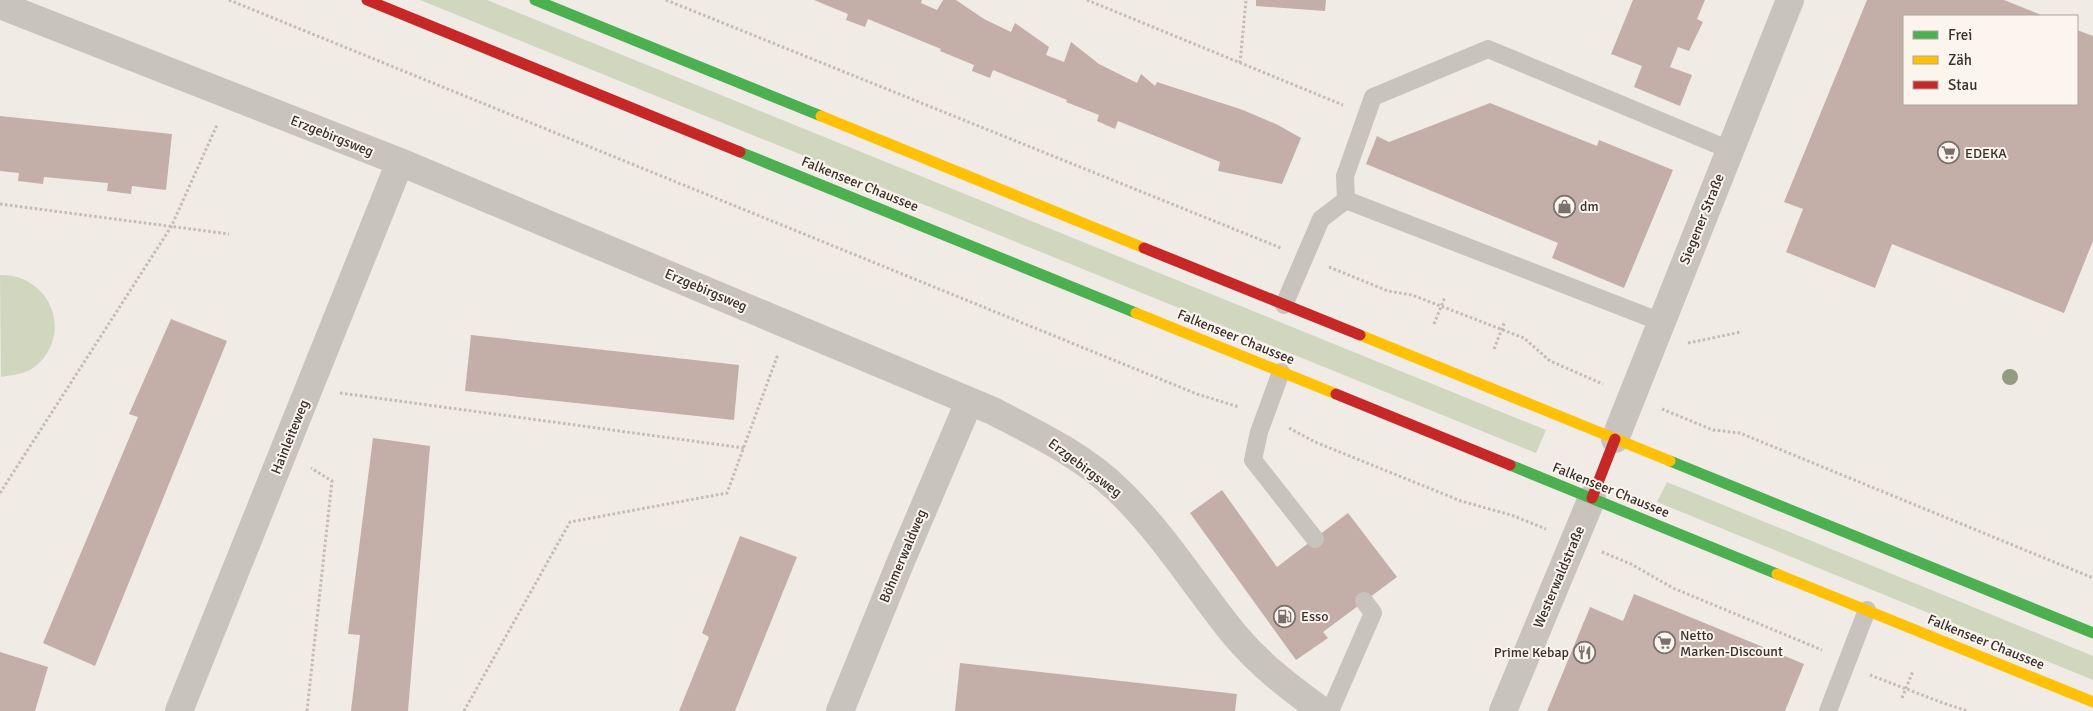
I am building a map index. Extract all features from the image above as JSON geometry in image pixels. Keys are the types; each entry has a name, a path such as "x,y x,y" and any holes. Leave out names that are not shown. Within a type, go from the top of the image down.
{"main road":[{"name":"Falkenseer Chaussee","path":"367,0 2093,702"},
{"path":"535,0 2093,633"},
{"path":"1592,498 1615,439"}],"street":[{"name":"Siegener Straße","path":"1615,439 1790,0"},
{"name":"Erzgebirgsweg","path":"0,5 400,162 993,411 1061,446 1117,489 1164,541 1235,634 1278,679 1322,711"},
{"name":"Hainleiteweg","path":"180,711 400,162"},
{"name":"Böhmerwaldweg","path":"840,711 969,402"},
{"name":"Westerwaldstraße","path":"1503,711 1592,498"}],"lane":[{"path":"1346,200 1344,176 1373,96 1488,49 1730,150"},
{"path":"1284,305 1320,219 1346,200"},
{"path":"1346,200 1661,322"},
{"path":"1281,372 1259,432 1253,460 1315,539"},
{"path":"1330,711 1373,613 1364,602"},
{"path":"1828,711 1867,610"}],"path":[{"path":"229,0 1196,394 1264,417 1314,442 1461,501 1511,515"},
{"path":"666,0 1388,291 1412,295 1524,338 1550,361 1582,376"},
{"path":"1087,0 1366,115"},
{"path":"1240,63 1246,0"},
{"path":"0,493 171,227 219,123"},
{"path":"0,204 229,234"},
{"path":"1434,324 1445,297"},
{"path":"1494,349 1505,321"},
{"path":"1687,343 1741,332"},
{"path":"464,711 570,522 727,493 779,352"},
{"path":"340,393 744,448"},
{"path":"1691,422 1713,430 1740,433 2093,578"},
{"path":"307,711 332,481 310,467"},
{"path":"1631,564 1673,588 1822,650 1846,664 1906,689 1968,711"},
{"path":"1902,698 1913,671"}],"green space":[{"path":"420,0 487,0 1546,430 1536,453"},
{"path":"0,275 17,277 32,284 43,294 51,307 54,321 54,336 48,351 37,365 15,375 1,377"},
{"path":"1667,482 2093,656 2093,680 1657,502"}],"building":[{"path":"814,0 922,0 921,3 937,10 943,0 956,0 984,19 1011,32 1015,23 1049,47 1046,55 1064,62 1071,42 1099,64 1137,83 1141,74 1155,86 1157,82 1243,110 1278,125 1301,138 1282,184 1218,171 1220,162 1118,121 1115,129 1097,121 1099,115 1066,102 1067,100 993,70 990,78 972,71 974,65 940,51 941,49 868,19 865,27 846,20 848,14"},
{"path":"1256,0 1326,0 1325,11 1256,6"},
{"path":"1633,0 1705,0 1697,19 1703,22 1689,51 1678,47 1670,67 1692,75 1680,106 1634,87 1642,66 1611,54"},
{"name":"EDEKA","path":"1867,0 2004,0 2042,15 1903,15 1903,105 2078,105 2078,30 2093,36 2093,241 2064,313 1892,244 1875,288 1786,252 1803,209 1784,202"},
{"name":"dm","path":"1490,103 1597,146 1599,140 1673,170 1624,288 1552,258 1558,243 1366,164 1377,136 1389,142"},
{"path":"0,116 172,134 166,190 132,186 131,194 107,191 108,183 44,177 43,184 18,181 19,173 0,171"},
{"path":"171,319 227,341 95,666 43,643 138,417 129,414"},
{"path":"471,335 739,365 734,420 465,391"},
{"path":"373,438 430,446 408,711 351,711 360,635 348,634"},
{"path":"1222,490 1277,567 1348,513 1397,577 1323,632 1328,638 1296,660 1190,513"},
{"path":"740,536 797,557 735,711 679,711 709,637 702,633"},
{"name":"Netto Marken-Discount","path":"1634,594 1804,664 1785,711 1547,711 1590,607 1623,621"},
{"path":"0,652 48,667 35,711 0,711"},
{"path":"960,663 1237,694 1235,711 955,711"}],"traffic: fast":[{"path":"535,0 821,116"},
{"path":"740,152 1136,313"},
{"path":"1670,461 2093,633"},
{"path":"1510,465 1777,574"}],"traffic: slow":[{"path":"821,116 1144,248"},
{"path":"1136,313 1336,394"},
{"path":"1360,335 1670,461"},
{"path":"1777,574 2093,702"}],"traffic: jam":[{"path":"367,0 740,152"},
{"path":"1144,248 1360,335"},
{"path":"1336,394 1510,465"},
{"path":"1592,498 1615,439"}],"place":[{"name":"EDEKA","path":"1949,153"},
{"name":"dm","path":"1564,206"},
{"name":"Esso","path":"1285,616"},
{"name":"Netto Marken-Discount","path":"1664,643"},
{"name":"Prime Kebap","path":"1585,652"}]}
